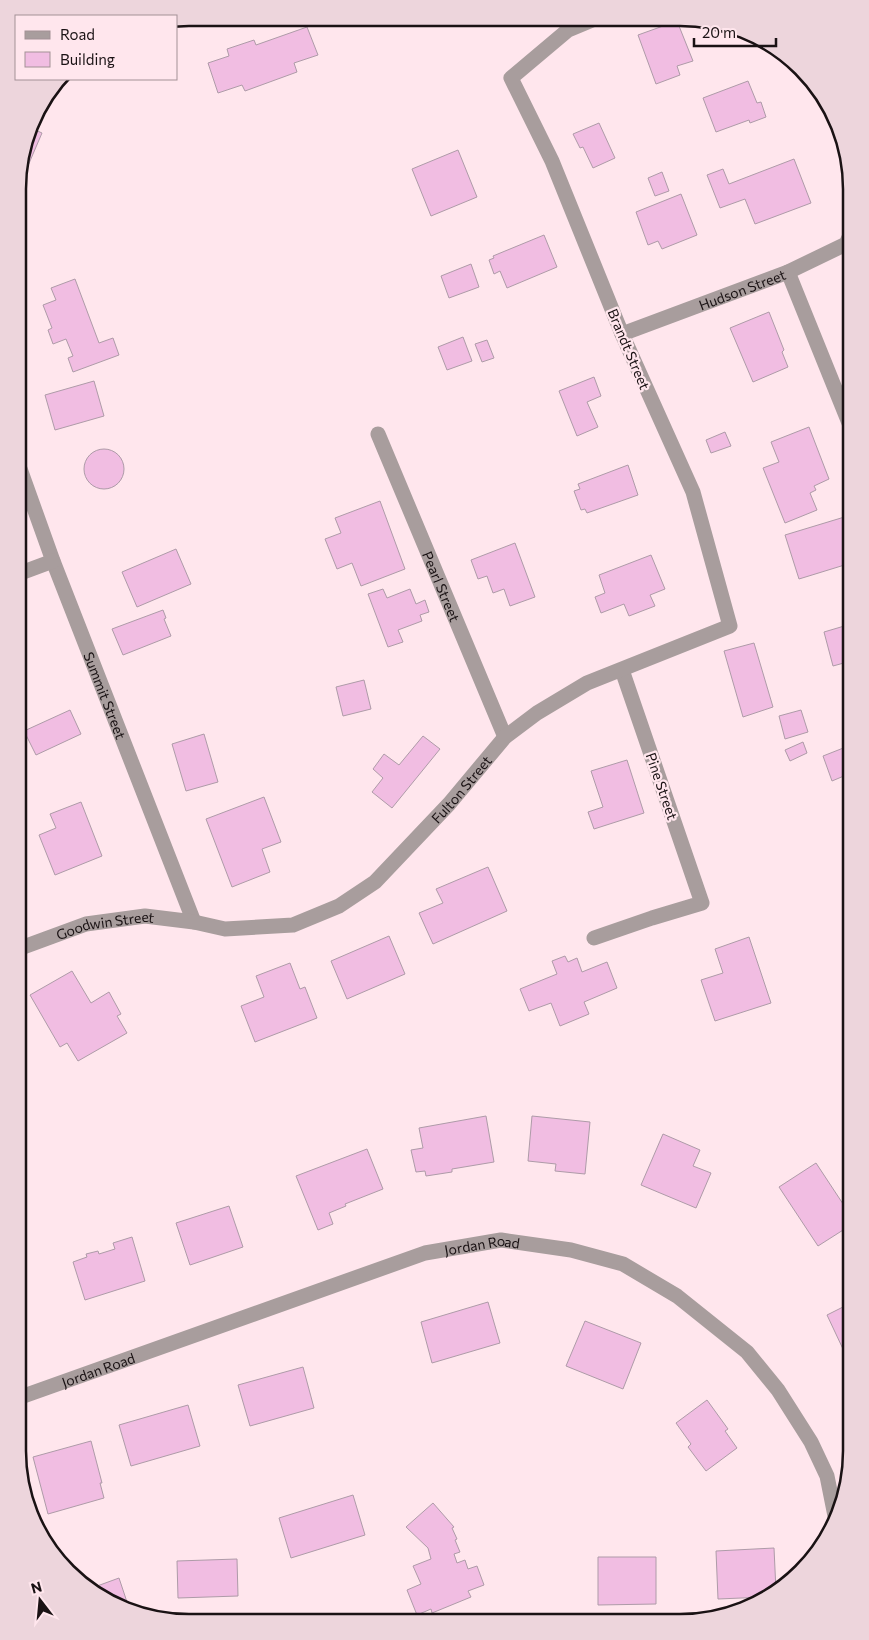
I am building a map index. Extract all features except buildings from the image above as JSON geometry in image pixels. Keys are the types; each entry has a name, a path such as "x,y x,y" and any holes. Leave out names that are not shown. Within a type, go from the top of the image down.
{"street":[{"name":"Brandt Street","path":"578,26 568,30 512,78 552,162 622,334 693,492 730,626"},
{"name":"Hudson Street","path":"622,334 788,272 843,245"},
{"path":"788,272 843,408"},
{"name":"Pearl Street","path":"378,434 505,738"},
{"name":"Summit Street","path":"26,485 53,560 194,922"},
{"path":"26,571 53,560"},
{"name":"Fulton Street","path":"194,922 225,929 293,925 339,906 375,882 450,804 505,738 536,713 588,683 730,626"},
{"name":"Pine Street","path":"594,938 702,903 622,670"},
{"name":"Goodwin Street","path":"26,946 86,924 145,916 194,922"},
{"name":"Jordan Road","path":"26,1395 425,1253 501,1240 570,1250 623,1264 676,1296 747,1352 778,1390 812,1442 827,1476 833,1506"}]}
